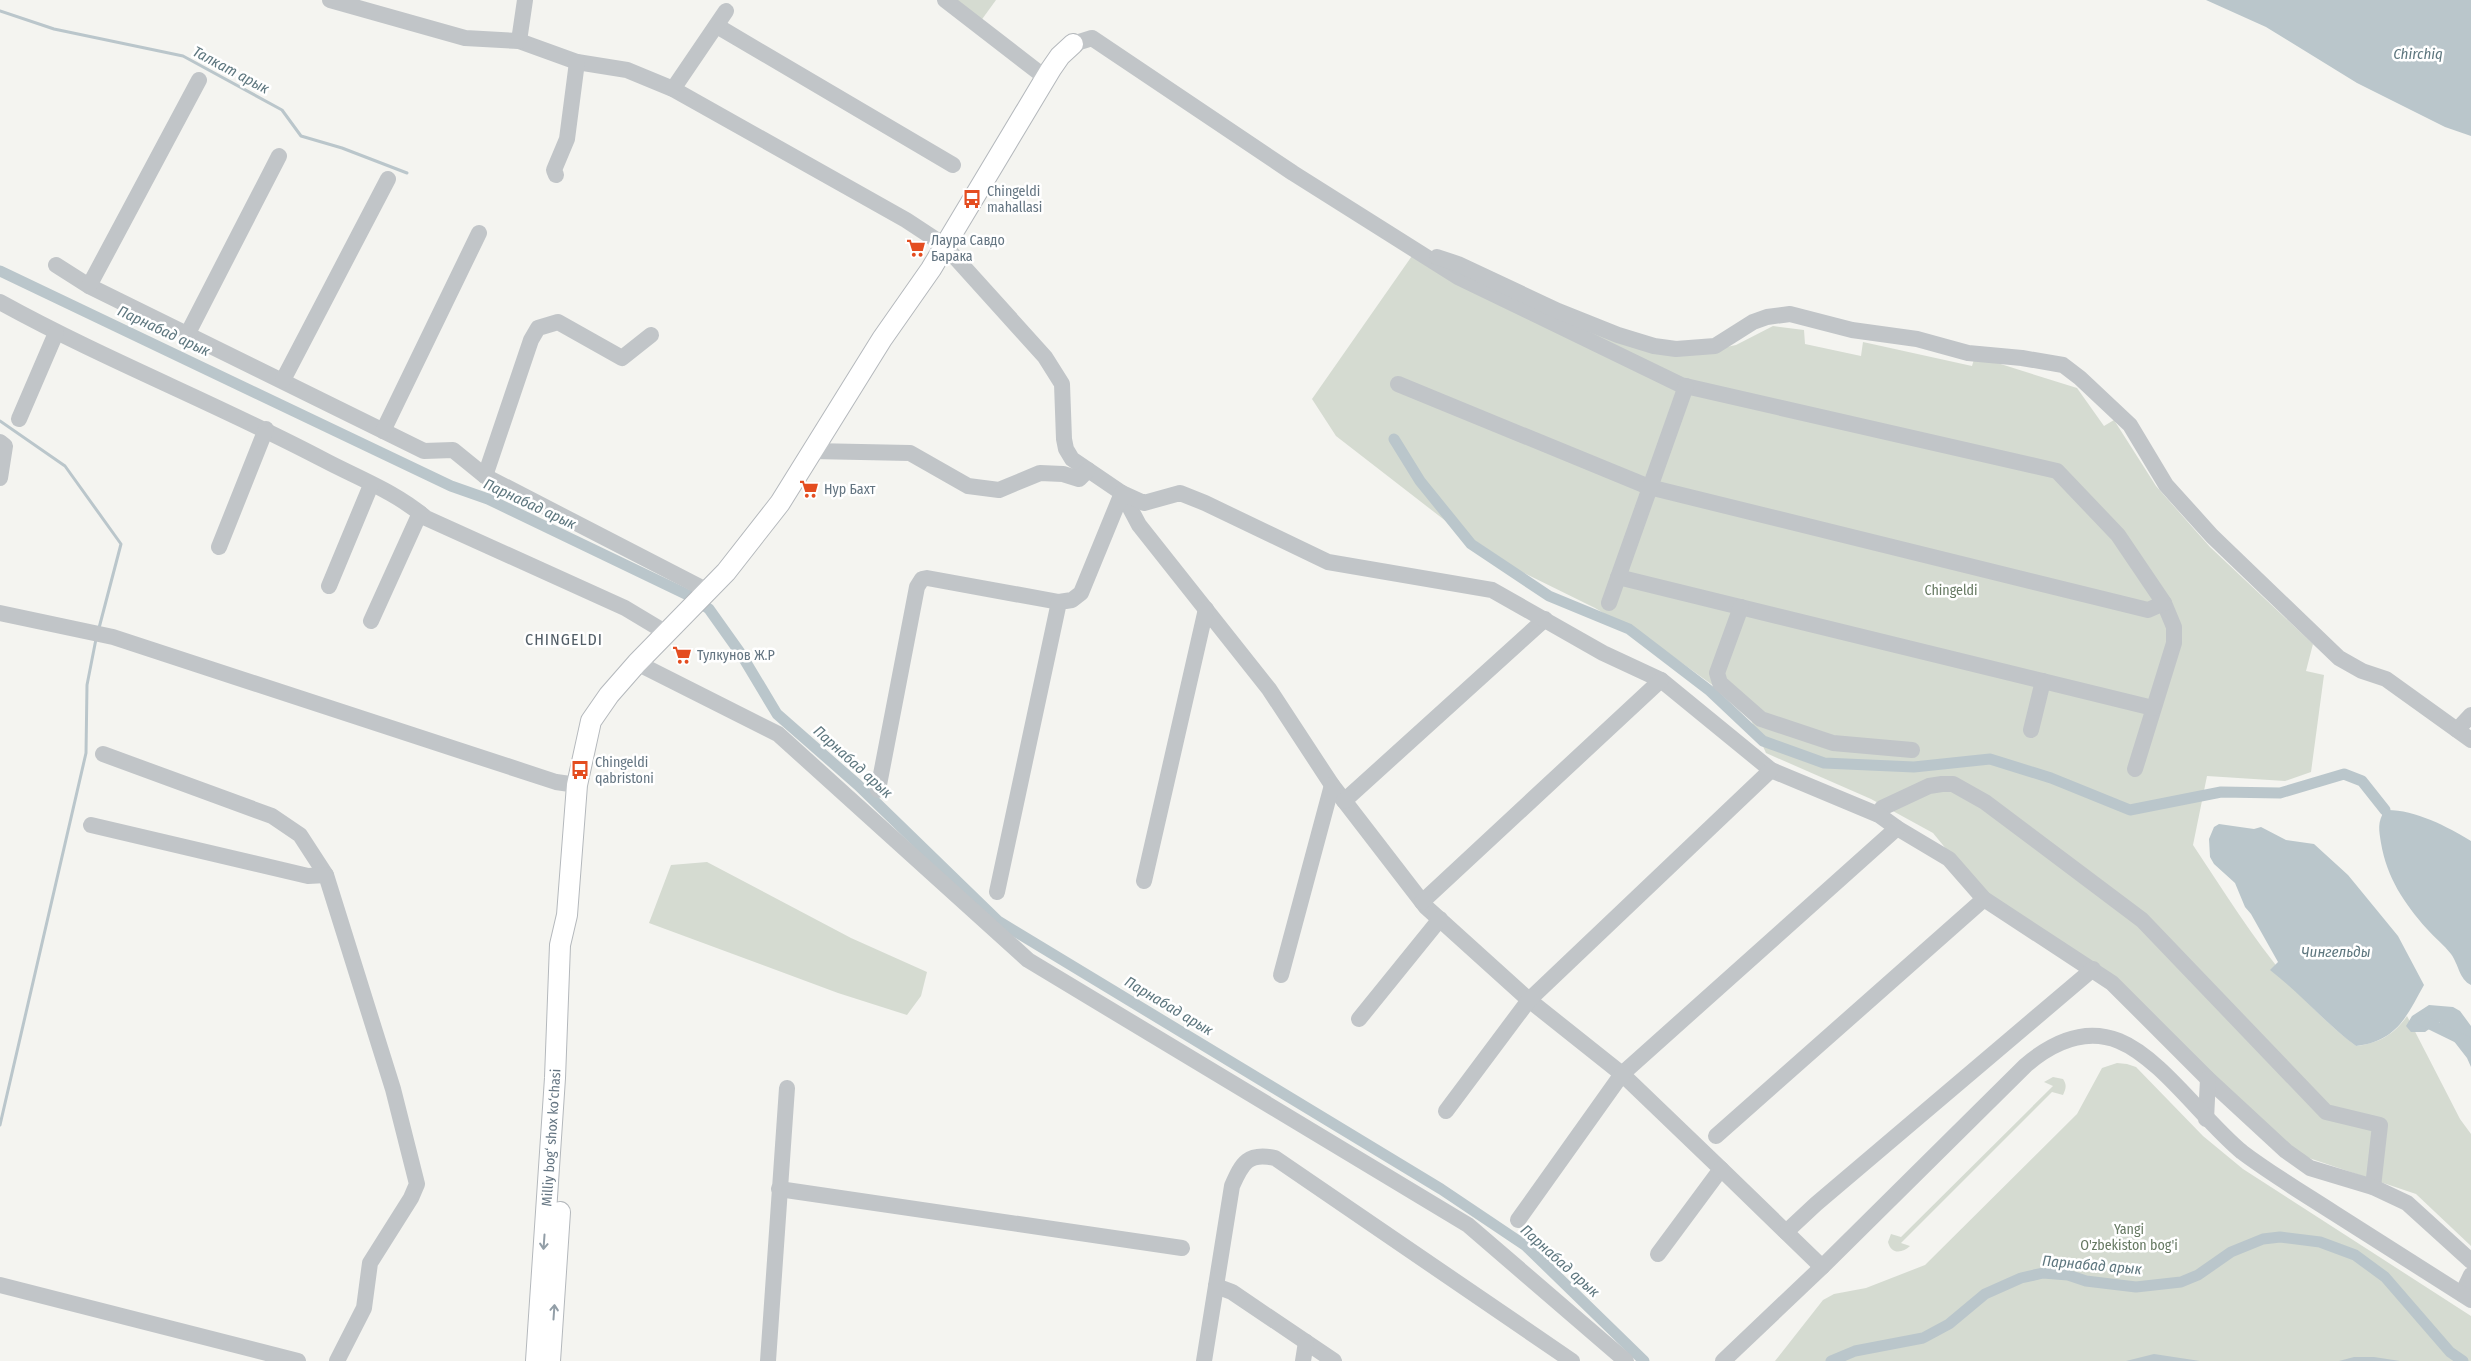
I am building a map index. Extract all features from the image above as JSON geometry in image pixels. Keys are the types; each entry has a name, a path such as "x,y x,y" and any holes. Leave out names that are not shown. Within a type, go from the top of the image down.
{"main road":[{"name":"Milliy bog‘ shox ko‘chasi","path":"550,1361 548,1284 560,945 567,915 579,778 591,721 609,695 636,663 726,572 780,503 882,339 931,269 1057,60 1073,44"},
{"name":"Milliy bog‘ shox ko‘chasi","path":"536,1361 548,1284"}],"street":[{"path":"330,0 465,38 519,41 577,62 627,70 673,89 906,220 944,245 1045,357 1062,384 1066,449 1072,459 1122,493 1144,503 1180,493 1205,503 1328,562 1492,590 1603,653 1661,680 1770,770 1879,815 1949,859 1984,898 2112,983 2208,1079 2286,1151 2310,1168 2373,1186 2407,1203 2471,1261"},
{"path":"519,41 525,0"},
{"path":"945,0 1046,78"},
{"path":"673,89 726,11"},
{"path":"717,26 953,165"},
{"path":"1073,44 1092,38 1292,173 1458,277 1686,386 2057,471 2118,535 2164,603 2174,628 2174,643 2135,769"},
{"path":"556,175 554,170 567,139 577,62"},
{"path":"90,286 199,80"},
{"path":"188,333 279,156"},
{"path":"283,380 388,180"},
{"path":"383,431 478,233"},
{"path":"1409,248 1458,264 1558,311 1610,332 1654,346 1676,349 1715,346 1753,322 1767,317 1790,314 1852,330 1890,337 1916,339 1968,353 2022,358 2062,365 2080,378 2130,425 2166,485 2212,536 2339,658 2362,671 2386,679 2471,740"},
{"path":"56,265 90,286 383,431 424,450 453,450 485,476 708,591"},
{"path":"0,302 56,333 266,429 371,485 404,500 426,518 625,608 665,632"},
{"path":"485,476 532,340 538,328 558,322 622,358 651,335"},
{"path":"19,419 56,333"},
{"path":"1398,384 1649,487 2148,610 2164,603"},
{"path":"1609,602 1686,386"},
{"path":"219,547 266,429"},
{"path":"0,442 5,446 0,478"},
{"path":"812,451 910,453 968,486 999,490 1040,472 1063,474 1079,479 1088,470"},
{"path":"329,586 371,485"},
{"path":"878,790 917,587 922,580 927,578 1059,602 1072,600 1080,593 1122,493"},
{"path":"1122,493 1139,525 1269,689 1332,786 1422,902 1529,1000 1622,1074 1822,1267"},
{"path":"371,621 420,513"},
{"path":"1618,577 2153,708"},
{"path":"997,892 1059,602"},
{"path":"1741,607 1717,673 1717,678 1720,684 1761,719 1833,743 1912,750"},
{"path":"1144,881 1206,609"},
{"path":"0,613 113,637 556,782 579,778"},
{"path":"1344,800 1545,619"},
{"path":"636,663 778,734 1028,960 1468,1225 1626,1361"},
{"path":"1422,902 1661,680"},
{"path":"2031,730 2043,681"},
{"path":"2457,730 2471,715"},
{"path":"103,754 272,816 300,835 326,874 393,1089 417,1184 411,1198 370,1263 364,1308 337,1361"},
{"path":"1446,1111 1529,1000 1770,770"},
{"path":"1879,815 1882,808 1929,786 1954,784 1985,802 2134,914 2326,1112 2380,1125 2373,1186"},
{"path":"1281,975 1332,786"},
{"path":"91,825 308,876 326,874"},
{"path":"1518,1220 1622,1074 1897,828"},
{"path":"1716,1136 1984,898"},
{"path":"1359,1019 1440,920"},
{"path":"1786,1232 1816,1204 2093,969"},
{"path":"1723,1361 1822,1267 2041,1051 2074,1037 2091,1036 2118,1040 2142,1054 2206,1119 2267,1170 2466,1297 2471,1275"},
{"path":"2206,1119 2208,1079"},
{"path":"768,1361 787,1088"},
{"path":"1204,1361 1232,1186 1240,1169 1250,1158 1263,1155 1275,1158 1572,1361"},
{"path":"1658,1254 1721,1169"},
{"path":"779,1188 1182,1248"},
{"path":"0,1286 263,1356 298,1361"},
{"path":"1216,1286 1232,1292 1334,1361"},
{"path":"1303,1361 1306,1342"}],"green space":[{"path":"952,0 996,0 980,22"},
{"name":"Chingeldi","path":"1414,253 1689,355 1736,345 1773,326 1804,330 1805,344 1861,356 1863,342 1972,366 1975,356 2077,388 2104,426 2114,420 2156,486 2210,547 2313,644 2306,671 2324,675 2311,772 2285,781 2207,776 2193,845 2247,926 2286,978 2331,1025 2356,1046 2372,1043 2385,1037 2397,1028 2407,1016 2460,1119 2471,1134 2471,1246 2416,1194 2303,1156 2257,1122 2123,989 1984,895 1933,833 1871,799 1766,753 1746,709 1654,643 1595,608 1520,571 1447,522 1336,436 1312,399"},
{"path":"707,862 851,938 927,972 921,996 907,1015 838,993 649,923 671,865"},
{"name":"Yangi O'zbekiston bog'i","path":"2117,1063 2136,1067 2203,1136 2243,1169 2471,1316 2471,1361 1775,1361 1823,1300 1834,1294 1866,1288 1925,1265 2077,1114 2102,1068"},
{"path":"2053,1077 2063,1079 2066,1087 2063,1095 2052,1092 1901,1243 1910,1246 1898,1252 1894,1251 1888,1242 1891,1234 1901,1237 2053,1086 2044,1082"}],"water":[{"name":"Chirchiq","path":"2206,0 2471,0 2471,136 2445,127 2357,83 2266,27"},
{"path":"2385,810 2396,810 2418,815 2441,824 2471,841 2471,985 2464,979 2451,954 2411,910 2392,879 2384,856 2379,826"},
{"name":"Чингельды","path":"2219,824 2254,829 2261,827 2286,840 2314,844 2348,875 2398,936 2424,985 2399,1026 2391,1033 2381,1039 2356,1046 2270,970 2278,962 2251,914 2245,907 2235,883 2214,864 2210,857 2209,839 2214,827"},
{"path":"2429,1005 2453,1007 2460,1011 2471,1026 2471,1067 2467,1058 2439,1022 2425,1032 2411,1032 2406,1026 2412,1016"},
{"path":"2154,1354 2200,1361 2126,1361"},
{"path":"2354,1357 2374,1357 2400,1361 2339,1361"}],"waterway":[{"name":"Талкат арык","path":"0,11 54,29 183,56 282,110 301,136 342,148 407,173"},
{"name":"Парнабад арык","path":"0,271 451,486 488,499 692,597 709,609 741,654 777,714 858,785 998,921 1441,1189 1526,1246 1644,1361"},
{"path":"0,421 65,466 121,544 99,628"},
{"path":"1394,439 1420,481 1471,544 1549,596 1629,629 1710,691 1763,741 1824,763 1914,767 1990,759 2051,778 2130,810 2221,792 2280,793 2344,774 2362,781 2385,810"},
{"path":"0,1125 86,753 87,685 96,639"},
{"path":"2422,1020 2467,1042 2471,1049"},
{"name":"Парнабад арык","path":"1831,1361 1855,1351 1923,1338 1949,1324 1985,1294 2021,1278 2043,1273 2068,1275 2086,1281 2136,1287 2181,1282 2198,1275 2231,1252 2263,1239 2280,1237 2320,1242 2355,1255 2385,1277 2450,1352 2463,1361"}],"place":[{"name":"Chingeldi mahallasi","path":"972,199"},
{"name":"Лаура Савдо Барака","path":"916,248"},
{"name":"Нур Бахт","path":"809,489"},
{"name":"Тулкунов Ж.Р","path":"682,655"},
{"name":"Chingeldi qabristoni","path":"580,770"}],"district":[{"name":"CHINGELDI","path":"564,639"}]}
